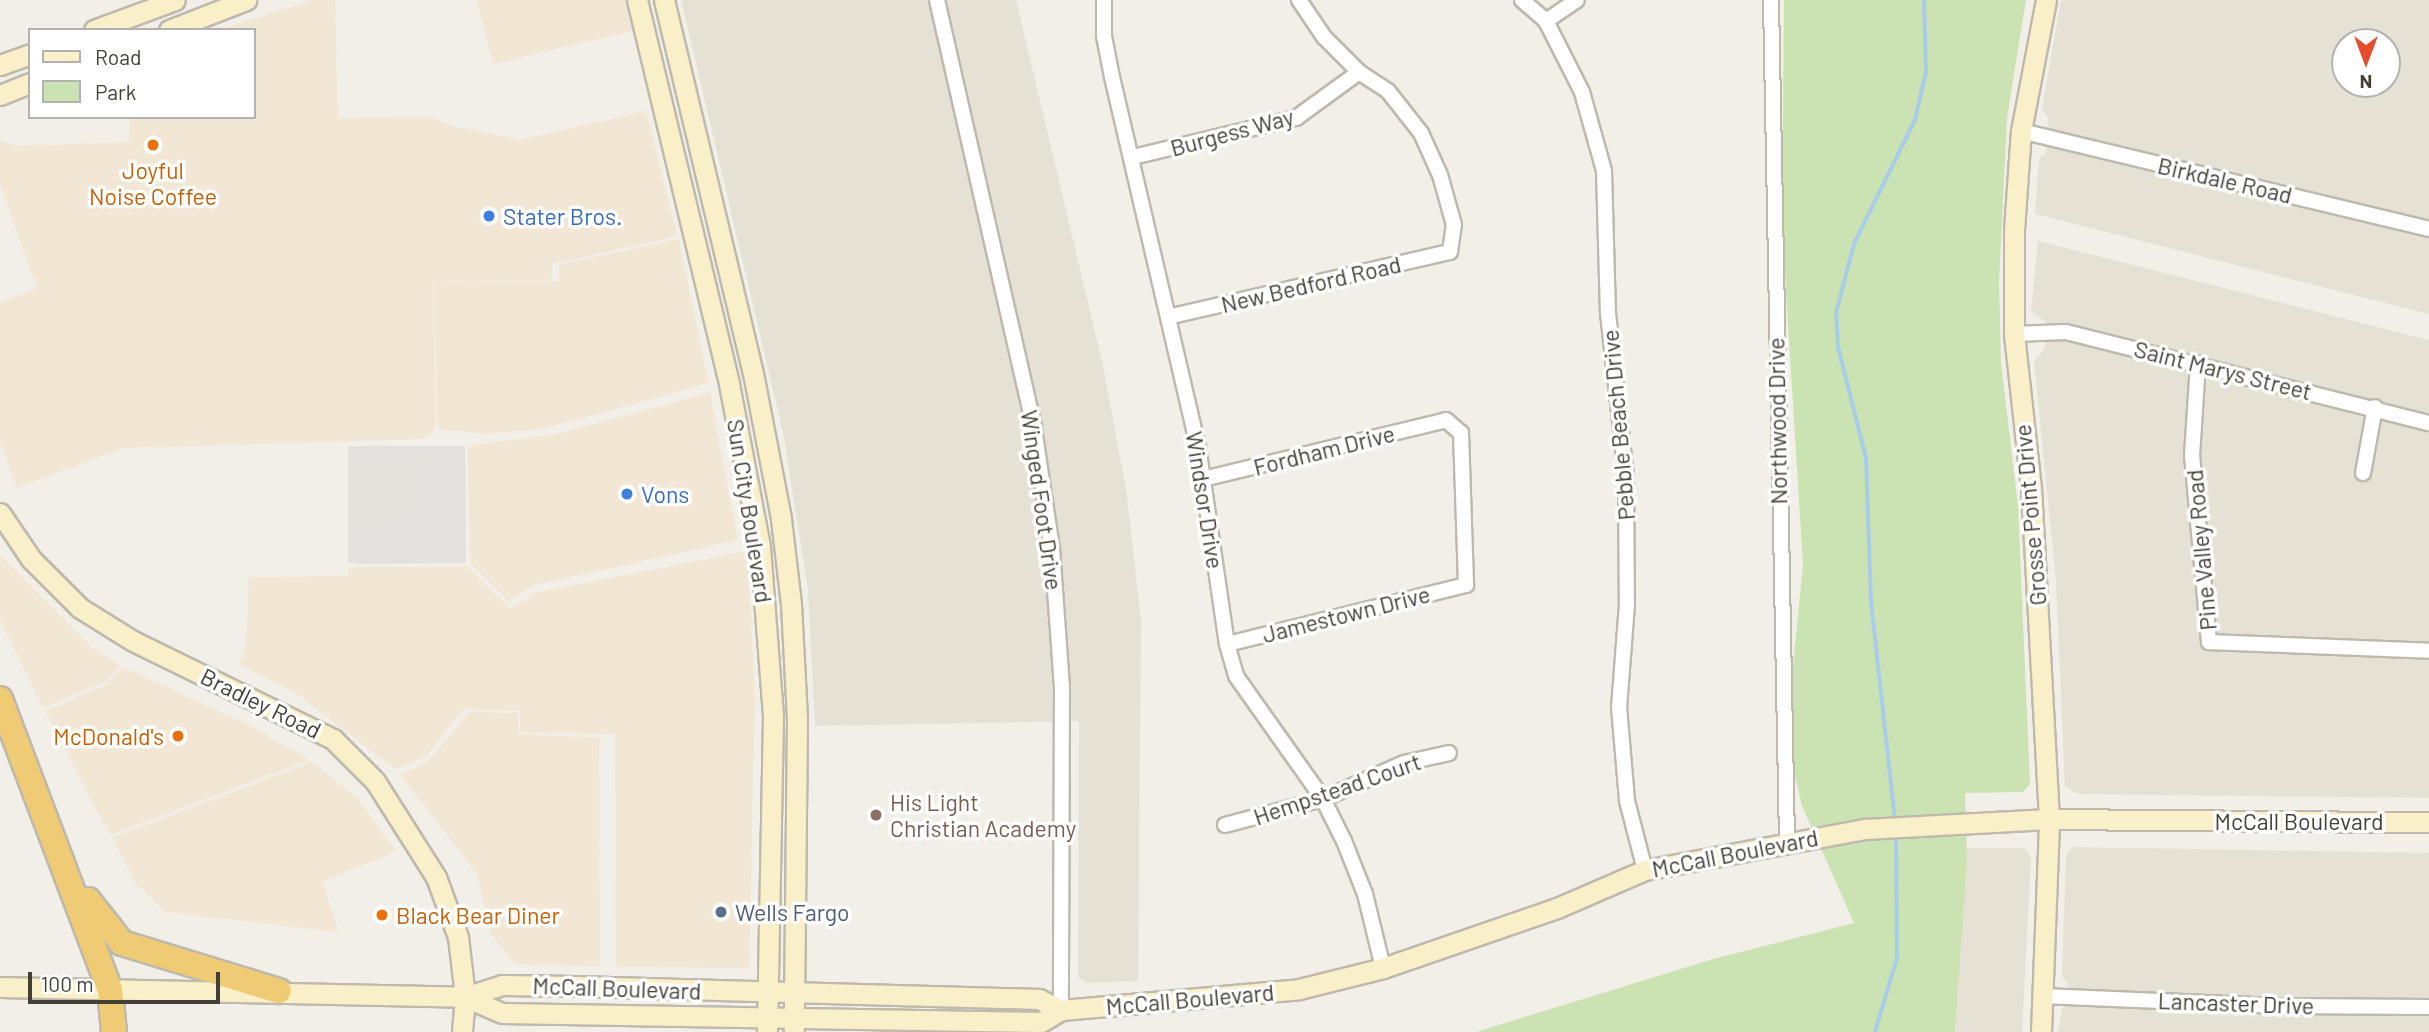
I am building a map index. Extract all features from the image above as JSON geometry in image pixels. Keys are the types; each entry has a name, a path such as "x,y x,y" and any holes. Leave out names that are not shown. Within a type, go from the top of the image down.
{"highway":[{"path":"0,699 65,864 110,990 114,1032"},
{"path":"65,864 98,918 122,943 279,991"}],"street":[{"path":"99,28 175,0"},
{"path":"174,28 246,0"},
{"name":"Sun City Boulevard","path":"637,0 729,384 760,547 773,717 767,1025"},
{"name":"Sun City Boulevard","path":"664,0 752,373 780,519 796,662 794,1025"},
{"name":"Winged Foot Drive","path":"937,0 1034,428 1052,548 1062,686 1061,1010"},
{"name":"Windsor Drive","path":"1104,0 1104,36 1172,316 1203,479 1227,644 1236,676 1323,799 1364,894 1383,968"},
{"path":"1298,0 1324,37 1359,72"},
{"name":"Pebble Beach Drive","path":"1522,0 1546,21 1582,92 1604,171 1608,313 1626,475 1627,604 1619,707 1627,801 1645,870"},
{"path":"1546,21 1577,0"},
{"name":"Northwood Drive","path":"1771,0 1787,843"},
{"name":"Grosse Point Drive","path":"2041,1032 2049,819 2031,488 2014,334 2014,219 2021,131 2046,0"},
{"path":"0,65 28,55"},
{"name":"Burgess Way","path":"1133,157 1296,118 1359,72"},
{"name":"New Bedford Road","path":"1172,316 1450,252 1454,226 1440,175 1421,133 1388,91 1359,72"},
{"path":"0,95 28,84"},
{"name":"Birkdale Road","path":"2021,131 2429,229"},
{"name":"Saint Marys Street","path":"2014,334 2066,332 2375,407 2429,423"},
{"name":"Pine Valley Road","path":"2198,363 2192,455 2209,642 2429,651"},
{"path":"2363,473 2375,407"},
{"name":"Fordham Drive","path":"1203,479 1446,420 1461,433 1466,585"},
{"name":"Bradley Road","path":"0,513 31,559 80,608 133,641 333,739 375,781 436,877 458,937 465,997 462,1032"},
{"name":"Jamestown Drive","path":"1227,644 1466,585"},
{"name":"Hempstead Court","path":"1225,825 1323,799 1404,763 1449,753"},
{"name":"McCall Boulevard","path":"465,997 502,1013 767,1025 1041,1022 1061,1010 1299,989 1383,968 1557,908 1645,870 1865,829 1935,823 2049,819 2429,822"},
{"name":"McCall Boulevard","path":"0,987 465,997 502,985 1039,999 1061,1010"},
{"name":"Lancaster Drive","path":"2042,996 2285,1006 2429,1007"}],"shaded area":[{"path":"313,0 335,0 338,118 432,117 447,125 521,140 646,111 677,236 552,264 551,280 433,281 435,429 423,439 123,448 17,488 0,443 0,303 37,288 0,184 0,141 18,146 129,142 130,119 256,119 256,28 225,28"},
{"path":"477,0 625,0 632,31 493,64"},
{"path":"681,0 1016,0 1103,366 1126,489 1141,620 1138,981 1087,983 1078,977 1079,721 815,726 808,589 783,432"},
{"path":"2061,0 2429,0 2429,314 2035,214 2039,158 2046,154 2048,118 2042,108"},
{"path":"679,239 708,383 547,428 487,434 438,429 434,282 559,281 559,265"},
{"path":"2038,241 2429,340 2429,798 2079,794 2065,787 2056,581 2034,361 2045,348 2046,322 2031,311"},
{"path":"710,393 738,540 530,586 509,602 470,563 468,446 557,434"},
{"path":"348,446 465,446 465,563 348,563"},
{"path":"366,446 423,446 414,458 355,458"},
{"path":"439,450 465,450 466,563 355,564 354,527 408,526 408,517 416,516 415,469 433,467"},
{"path":"748,551 755,699 749,968 616,967 615,734 520,732 520,710 463,709 426,756 395,769 297,694 239,665 246,643 249,577 348,576 348,567 467,566 511,609 535,593"},
{"path":"0,555 92,648 120,665 106,681 43,708 0,620"},
{"path":"123,667 249,725 309,760 110,835 45,711 108,684"},
{"path":"470,712 518,713 518,734 599,738 600,966 515,964 491,934 477,874 400,774 428,762"},
{"path":"312,762 356,797 396,851 322,882 339,932 166,912 136,884 112,838"},
{"path":"2073,847 2429,853 2429,1032 2058,1032 2068,982 2062,977 2066,856"},
{"path":"1967,848 2024,848 2031,858 2022,1032 1955,1032"}],"green space":[{"path":"1784,0 2026,0 2007,118 1999,282 2001,363 2018,506 2030,784 2023,792 1965,793 1967,861 1955,1032 1476,1032 1713,959 1854,923 1802,806 1786,737 1803,565 1782,227"}],"waterway":[{"path":"1895,820 1871,602 1866,458 1838,347 1836,313 1854,244 1915,120 1926,72 1924,0"},
{"path":"1875,1032 1897,958 1896,835"}],"place":[{"name":"Joyful Noise Coffee","path":"153,145"},
{"name":"Stater Bros.","path":"489,216"},
{"name":"Vons","path":"627,494"},
{"name":"McDonald's","path":"178,736"},
{"name":"His Light Christian Academy","path":"876,815"},
{"name":"Wells Fargo","path":"721,912"},
{"name":"Black Bear Diner","path":"382,915"}]}
